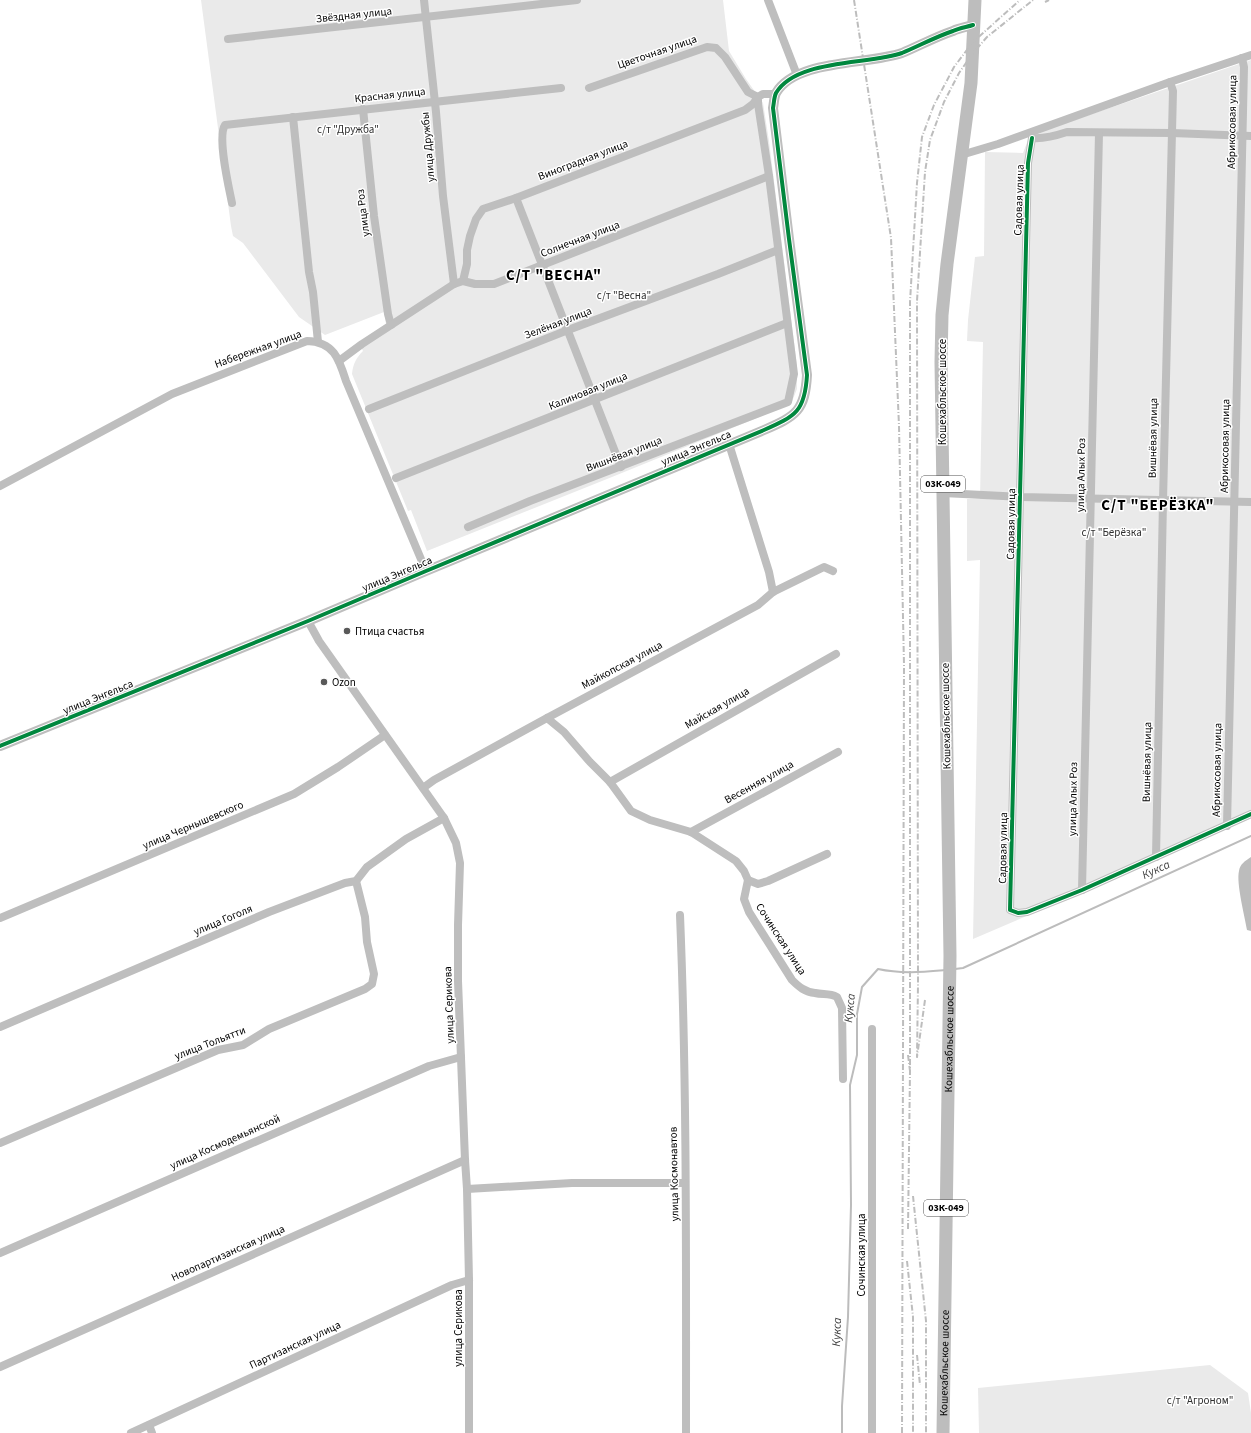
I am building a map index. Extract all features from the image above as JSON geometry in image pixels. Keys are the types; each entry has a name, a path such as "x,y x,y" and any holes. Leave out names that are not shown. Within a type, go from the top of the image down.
{"main road":[{"name":"Кошехабльское шоссе","path":"943,1433 950,956 941,362 942,315 947,264 971,84 975,0"}],"street":[{"name":"улица Дружбы","path":"424,0 454,284"},
{"name":"Звёздная улица","path":"228,40 577,0"},
{"path":"768,0 797,75"},
{"path":"787,324 758,97 763,94 775,94 784,84 797,75 821,67 864,62 901,53 953,30 973,25"},
{"name":"Цветочная улица","path":"589,88 707,47 716,48 725,57 748,92 758,97"},
{"path":"961,155 1030,135 1170,82 1243,63 1251,55"},
{"name":"Абрикосовая улица","path":"1227,826 1235,502 1247,136 1243,63"},
{"name":"Вишнёвая улица","path":"1156,857 1173,91 1170,82"},
{"name":"Красная улица","path":"232,203 223,150 223,129 225,125 561,88"},
{"name":"улица Энгельса","path":"0,746 308,622 781,422 798,410 806,392 807,375 773,108 775,94"},
{"name":"Виноградная улица","path":"463,281 467,264 467,250 470,236 476,219 483,209 516,198 746,110 758,97"},
{"name":"улица Роз","path":"363,109 374,216 388,314 391,325"},
{"path":"293,117 309,272 318,327 318,342"},
{"path":"1030,135 1040,139 1066,132 1172,133 1247,136"},
{"name":"улица Алых Роз","path":"1082,890 1092,499 1099,133"},
{"name":"Садовая улица","path":"1030,135 1028,164 1010,910 1018,914 1027,912 1082,890"},
{"name":"Солнечная улица","path":"339,361 362,344 454,284 463,281 475,284 494,284 769,176"},
{"path":"516,198 621,467"},
{"name":"Зелёная улица","path":"369,409 477,368 568,330 711,277 778,250"},
{"name":"Вишнёвая улица","path":"468,527 530,501 788,402 794,374 787,324"},
{"name":"Калиновая улица","path":"396,478 787,324"},
{"name":"Набережная улица","path":"0,486 172,394 307,342 318,342 332,350 339,361 426,571"},
{"path":"729,444 768,572 772,592"},
{"path":"943,493 1021,497 1251,502"},
{"name":"Майкопская улица","path":"423,788 434,780 547,718 758,605 772,592 824,567 833,571"},
{"name":"улица Серикова","path":"308,622 319,641 444,818 456,843 460,863 458,941 464,1160 467,1189 470,1433"},
{"name":"Майская улица","path":"610,782 836,654"},
{"path":"547,718 564,732 610,782 631,811 650,820 691,832 736,861 744,871 748,880 758,884 768,881 827,854"},
{"name":"улица Чернышевского","path":"0,918 294,794 326,775 385,735"},
{"name":"Весенняя улица","path":"691,832 838,752"},
{"path":"1082,890 1251,814"},
{"path":"356,880 367,867 399,844 444,818"},
{"name":"улица Гоголя","path":"0,1027 269,912 356,880"},
{"name":"улица Тольятти","path":"0,1143 218,1050 243,1045 269,1029 369,987 372,984 374,974 366,942 365,917 356,880"},
{"name":"Сочинская улица","path":"748,880 744,899 749,912 792,980 801,988 814,993 830,994 837,997 842,1008 843,1078"},
{"name":"улица Космонавтов","path":"680,915 683,988 686,1183 686,1433"},
{"name":"Сочинская улица","path":"872,1029 872,1433"},
{"name":"улица Космодемьянской","path":"0,1253 422,1069 461,1057"},
{"name":"Новопартизанская улица","path":"0,1367 464,1160"},
{"path":"467,1189 572,1183 686,1183"},
{"name":"Партизанская улица","path":"131,1433 452,1285 469,1280"},
{"path":"149,1425 152,1433"}],"green space":[{"name":"с/т \"Весна\"","path":"201,0 723,0 729,51 763,103 797,366 797,389 791,404 427,551 411,510 408,511 352,374 355,361 363,351 359,343 386,324 384,312 325,335 299,317 243,243 233,236"},
{"name":"с/т \"Берёзка\"","path":"1251,60 1251,818 973,939 980,560 967,561 967,499 980,499 983,342 967,341 975,257 984,256 985,152 1023,153 1030,135"},
{"name":"с/т \"Агроном\"","path":"1210,1365 1248,1393 1251,1413 1251,1433 979,1433 978,1388"}],"shaded area":[{"path":"1251,857 1251,931 1247,930 1238,876 1242,865"}],"waterway":[{"name":"Кукса","path":"955,969 963,968 1251,836"},
{"name":"Кукса","path":"842,1433 842,1406 848,1317 851,1205 850,1085 857,1055 857,1014 862,987 878,969 903,972 945,970"}],"railway":[{"path":"854,0 891,238 899,426 904,665 902,1433"},
{"path":"908,1055 910,1071 910,302 917,183 922,137 934,105 954,67 973,42 1020,0"},
{"path":"925,1000 917,1057 917,301 925,172 930,140 944,102 959,73 973,53 987,37 1033,0"},
{"path":"1045,2 1049,0"},
{"path":"908,1229 910,1071"},
{"path":"913,1196 926,1321 926,1433"},
{"path":"907,1261 913,1317 913,1433"},
{"path":"917,1355 920,1385"}],"cycle path":[{"path":"0,746 308,621 764,430 784,421 791,416 801,405 804,397 807,375 773,108 776,93 786,82 799,74 833,65 887,57 902,53 946,33 973,25"},
{"path":"1032,138 1028,163 1010,910 1018,913 1027,912 1082,890 1251,814"}],"place":[{"name":"Птица счастья","path":"347,631"},
{"name":"Ozon","path":"324,682"}],"district":[{"name":"С/Т \"ВЕСНА\"","path":"554,275"},
{"name":"С/Т \"БЕРЁЗКА\"","path":"1158,505"}],"park label":[{"name":"с/т \"Дружба\"","path":"348,129"}]}
